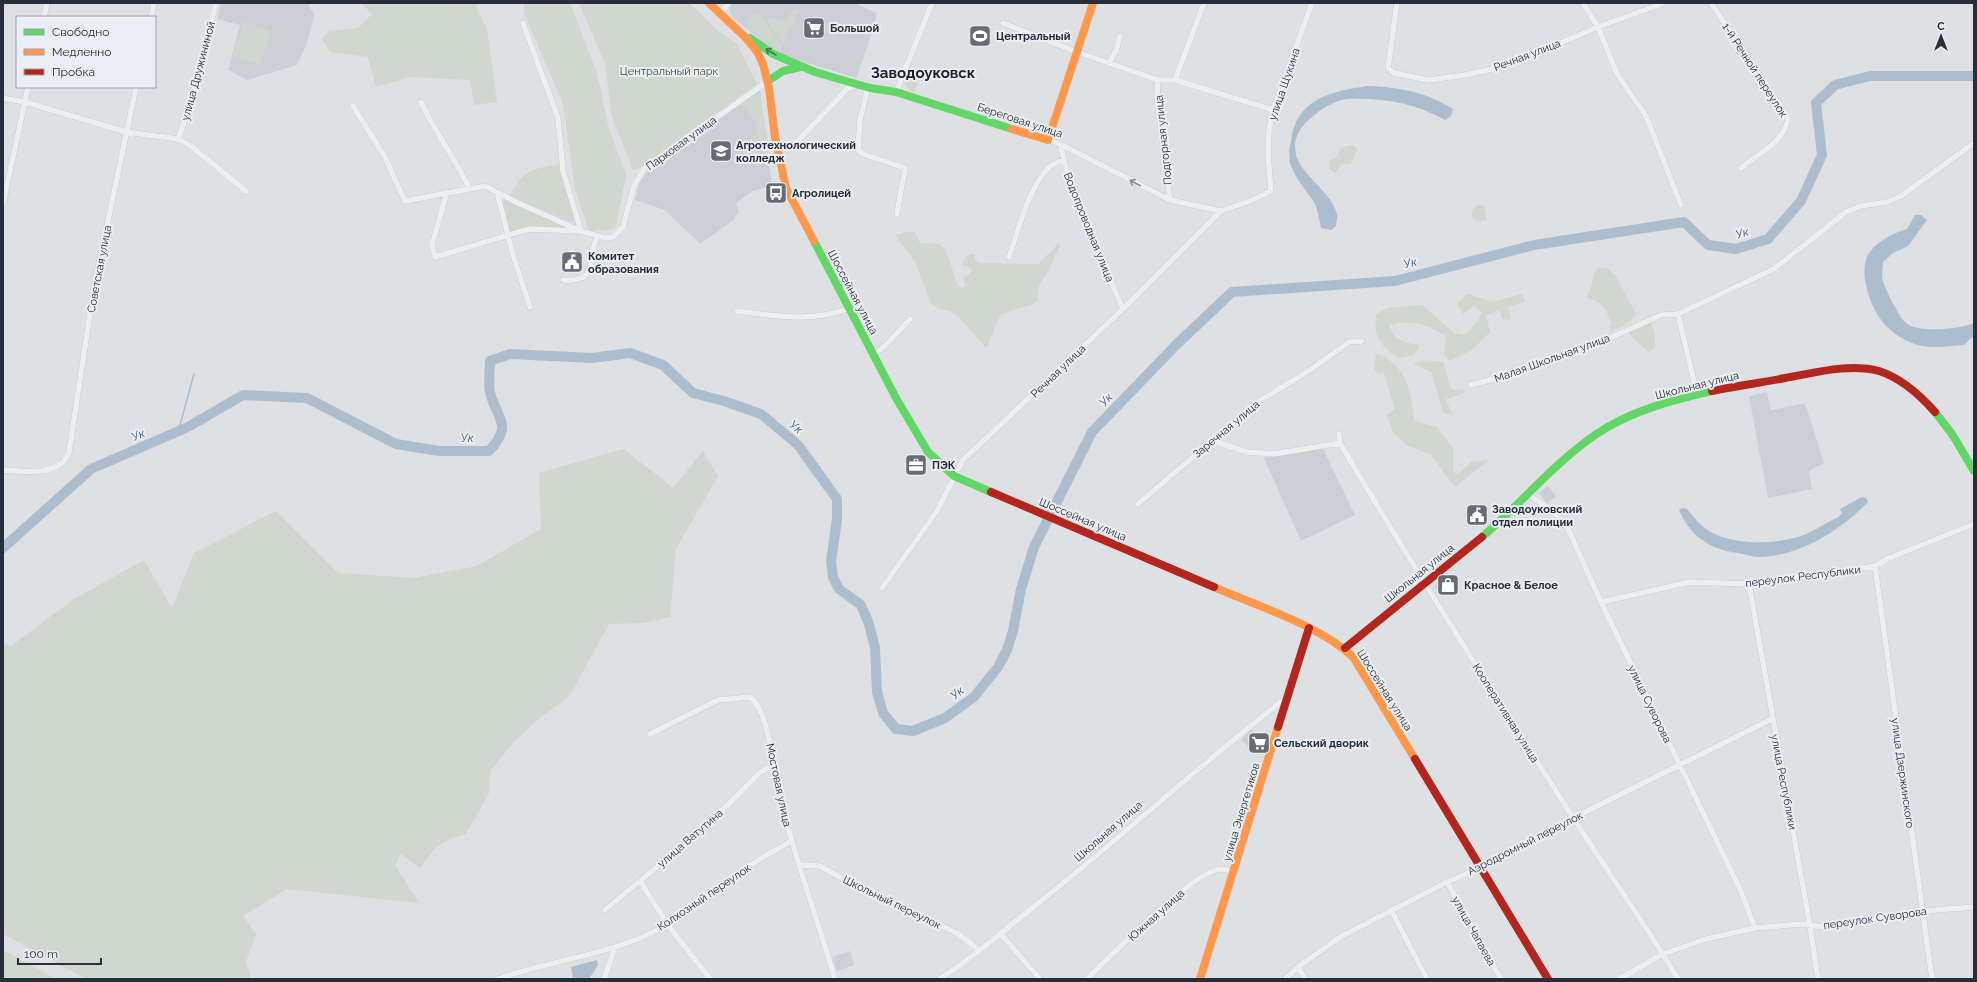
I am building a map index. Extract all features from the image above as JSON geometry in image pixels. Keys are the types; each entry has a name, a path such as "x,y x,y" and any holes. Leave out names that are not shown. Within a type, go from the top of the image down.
{"street":[{"path":"44,16 47,3"},
{"path":"151,16 154,3"},
{"name":"улица Дружининой","path":"178,139 191,103 216,3"},
{"name":"Шоссейная улица","path":"709,3 740,31 756,51 768,81 779,157 786,188 896,398 928,452 954,476 1309,628 1345,648 1355,661 1479,868 1548,979"},
{"path":"721,14 728,3"},
{"path":"896,92 932,3"},
{"path":"1048,140 1093,3"},
{"path":"1175,80 1204,3"},
{"name":"улица Щукина","path":"1271,191 1268,146 1273,110 1312,3"},
{"name":"Речная улица","path":"1397,3 1388,68 1394,73 1428,80 1465,75 1515,62 1598,27 1664,3"},
{"path":"1583,3 1598,27 1618,74 1646,116 1682,204"},
{"name":"1-й Речной переулок","path":"1711,3 1788,118 1784,131 1767,149 1741,168"},
{"path":"522,23 557,113 560,130 560,155 581,231"},
{"path":"1003,24 1076,52 1158,80 1175,80 1273,110"},
{"name":"Береговая улица","path":"740,31 773,54 804,67 860,85 896,92 1060,144 1170,200 1221,211"},
{"path":"1109,63 1116,51 1120,36"},
{"name":"Береговая улица","path":"768,81 777,73 787,69 804,67"},
{"name":"Подгорная улица","path":"1158,80 1158,103 1170,200"},
{"name":"Парковая улица","path":"597,237 606,238 613,236 623,227 634,186 644,169 768,81"},
{"path":"793,146 847,89 860,85"},
{"path":"868,87 860,120 858,150 863,154 905,168 897,214"},
{"path":"3,204 28,88"},
{"name":"Советская улица","path":"3,470 26,472 52,468 63,463 68,452 94,288 136,88"},
{"path":"3,98 25,102 126,132 178,139 191,146 246,191"},
{"path":"421,102 434,128 453,156 469,188"},
{"path":"353,106 385,157 405,200 486,186 581,231 597,237 593,247 590,269 585,277 576,281 563,280"},
{"name":"Малая Школьная улица","path":"1471,385 1516,372 1594,345 1660,315 1678,314 1774,269 1846,212 1861,206 1887,202 1901,196 1974,143"},
{"name":"Водопроводная улица","path":"1060,144 1072,191 1123,309"},
{"path":"1009,257 1029,201 1040,180 1048,168 1063,160"},
{"name":"Речная улица","path":"882,588 937,511 963,460 1123,309 1221,211 1250,201 1271,191"},
{"path":"448,192 432,245 435,257 529,229 581,231"},
{"path":"497,192 507,235 530,307"},
{"path":"737,311 807,318 834,315 850,308"},
{"path":"1678,314 1697,394"},
{"path":"874,355 886,346 910,319"},
{"name":"Заречная улица","path":"1138,504 1256,403 1310,370 1348,342 1362,341"},
{"name":"Школьная улица","path":"1345,648 1489,530 1528,495 1572,452 1612,425 1665,402 1697,394 1840,370 1869,369 1894,377 1915,393 1945,423 1974,471"},
{"name":"Кооперативная улица","path":"1339,434 1340,443 1424,583 1573,818 1678,979"},
{"path":"1212,441 1248,452 1274,454 1340,443"},
{"name":"улица Суворова","path":"1528,495 1552,510 1566,524 1601,602 1740,889 1755,928"},
{"name":"переулок Республики","path":"1601,602 1690,582 1749,584 1875,566 1887,559 1974,526"},
{"name":"улица Дзержинского","path":"1875,566 1932,979"},
{"name":"улица Республики","path":"1749,584 1810,926 1818,979"},
{"name":"улица Энергетиков","path":"1200,979 1309,628"},
{"name":"Мостовая улица","path":"650,734 718,700 750,697 758,704 769,740 791,841 800,865 835,979"},
{"name":"Школьная улица","path":"939,979 1064,883 1134,822 1288,697"},
{"name":"Аэродромный переулок","path":"1285,979 1298,967 1340,937 1447,882 1479,868 1679,764 1772,719"},
{"name":"улица Ватутина","path":"605,910 710,823 758,773 774,764"},
{"name":"Колхозный переулок","path":"498,979 523,970 615,947 668,924 758,861 791,841"},
{"name":"Школьный переулок","path":"800,865 820,866 867,892 957,933 978,950"},
{"name":"Южная улица","path":"1087,979 1160,909 1195,881 1221,869 1234,872"},
{"path":"640,881 668,924 710,979"},
{"name":"улица Чапаева","path":"1447,882 1501,979"},
{"name":"переулок Суворова","path":"1619,979 1663,954 1706,939 1755,928 1802,924 1824,927 1923,911 1974,906"},
{"path":"1391,910 1428,979"},
{"path":"1000,933 1040,979"},
{"path":"604,979 615,947"},
{"path":"1298,967 1305,979"}],"shaded area":[{"path":"221,3 308,3 314,15 307,43 297,65 247,80 228,70 240,25 217,19"},
{"path":"731,3 854,3 877,13 868,45 856,78 779,54 733,18 730,12"},
{"name":"Агротехнологический колледж","path":"760,90 772,185 753,191 736,203 739,213 734,217 735,219 700,244 665,210 635,200 639,184 646,173"},
{"path":"1767,392 1771,410 1805,403 1824,463 1809,471 1812,489 1768,498 1749,396"},
{"path":"1322,447 1355,515 1301,541 1264,458"},
{"path":"1548,486 1556,496 1547,503 1539,493"},
{"path":"1451,576 1458,587 1442,597 1435,586"},
{"path":"1251,729 1268,744 1259,755 1241,740"},
{"path":"850,951 854,965 837,971 832,957"}],"green space":[{"path":"361,3 481,3 476,7 487,29 497,102 474,105 470,80 409,77 376,87 368,57 330,52 322,38 329,31 358,28 372,14"},
{"path":"524,3 570,3 597,73 608,126 626,175 616,227 608,230 589,231 575,190 563,104 524,13"},
{"name":"Центральный парк","path":"579,3 689,3 716,29 737,44 757,84 638,169 633,170 612,117 605,64"},
{"path":"793,9 799,9 792,27 789,26 783,45 767,21 768,17 784,22 788,19"},
{"path":"753,14 762,16 782,47 780,53 746,25"},
{"path":"244,22 271,31 260,65 233,56"},
{"path":"907,79 918,83 914,92 909,90 905,84"},
{"path":"759,92 770,153 746,165 742,144 758,133 754,120 742,104"},
{"path":"1352,145 1357,148 1354,159 1350,164 1342,164 1335,173 1329,169 1330,160 1336,158 1341,148"},
{"path":"560,164 564,185 576,218 573,223 510,196 524,175 536,169"},
{"path":"506,199 569,228 508,232 502,203"},
{"path":"1477,205 1484,206 1487,220 1477,221 1471,217 1473,209"},
{"path":"915,232 920,243 939,244 946,251 958,286 963,288 966,285 964,277 969,275 972,271 968,266 963,266 965,258 970,255 975,253 975,260 979,263 1038,264 1059,243 1060,246 1046,275 1038,286 1038,300 1034,304 1001,314 986,348 959,317 948,310 940,309 931,303 915,262 895,235"},
{"path":"1598,268 1607,268 1615,275 1636,314 1627,323 1611,332 1609,328 1612,323 1603,306 1592,299 1586,298"},
{"path":"1468,294 1493,302 1522,294 1525,302 1508,307 1511,319 1505,320 1502,318 1499,309 1486,316 1490,332 1472,350 1450,361 1444,355 1446,336 1431,328 1405,322 1389,325 1397,338 1405,342 1420,345 1414,355 1398,358 1383,345 1377,335 1376,315 1387,308 1422,305 1454,333 1465,335 1482,313 1474,306 1463,314 1457,304"},
{"path":"1651,323 1655,335 1655,347 1649,352 1633,339 1629,332"},
{"path":"1376,354 1395,364 1406,380 1414,421 1437,427 1453,449 1453,471 1458,474 1471,462 1489,460 1455,487 1430,454 1408,446 1393,432 1387,415 1395,409 1384,373 1378,374 1374,369"},
{"path":"1424,360 1443,362 1451,389 1465,390 1462,394 1446,399 1452,415 1443,413 1432,373 1413,363"},
{"path":"624,449 673,488 703,451 718,476 676,549 670,617 643,623 609,624 569,697 542,716 515,741 490,771 489,793 466,834 450,839 439,845 434,849 420,868 401,854 395,865 419,903 287,889 243,916 256,934 246,962 251,979 86,979 3,934 3,643 11,646 74,599 144,560 172,608 194,553 276,511 338,573 414,578 477,566 541,529 539,473"},
{"path":"3,950 56,979 3,979"}],"water":[{"path":"1367,86 1401,89 1433,98 1453,109 1451,116 1445,120 1422,109 1398,102 1372,99 1347,99 1333,103 1311,118 1300,130 1297,136 1295,148 1297,158 1302,168 1326,194 1337,214 1336,226 1331,230 1321,228 1315,204 1297,177 1290,162 1289,155 1294,127 1300,115 1308,106 1317,100 1340,91"},
{"path":"1915,215 1921,215 1927,220 1908,246 1893,253 1883,262 1882,279 1884,285 1899,315 1911,326 1939,329 1959,327 1974,323 1974,337 1964,345 1938,347 1925,346 1912,343 1902,338 1886,326 1880,318 1867,291 1865,266 1867,256 1877,244 1892,235 1907,229"},
{"path":"1862,497 1866,498 1868,502 1832,532 1804,547 1773,556 1758,557 1714,547 1694,533 1688,526 1679,510 1682,508 1687,509 1704,527 1717,535 1748,542 1770,542 1791,539 1810,532 1837,518 1842,514 1840,509"},
{"path":"597,960 598,965 589,979 573,979 571,967"}],"waterway":[{"name":"Ук","path":"3,548 91,469 188,427 243,395 307,398 396,444 439,451 489,451 497,442 502,428 502,422 490,392 490,361 510,354 592,358 630,353 663,365 693,393 724,401 761,414 798,445 837,499 837,519 831,561 833,577 839,589 861,605 869,624 875,648 877,692 883,713 896,729 913,731 945,718 974,697 998,667 1007,650 1013,631 1021,589 1034,547 1092,432 1177,344 1232,292 1395,281 1534,245 1684,222 1708,245 1736,249 1768,239 1801,201 1822,155 1816,103 1835,85 1870,76 1974,76"},
{"path":"178,432 194,374"}],"traffic: fast":[{"path":"750,38 773,54 815,72 870,88 896,92 1012,129"},
{"path":"768,81 783,71 801,67"},
{"path":"814,241 896,398 928,452 954,476 991,492"},
{"path":"1482,537 1551,471 1595,435 1622,419 1652,407 1712,391"},
{"path":"1935,412 1952,434 1974,471"}],"traffic: slow":[{"path":"709,3 746,38 758,53 763,64 769,88 775,137 786,188 814,241"},
{"path":"1012,129 1048,140 1093,3"},
{"path":"1214,587 1287,617 1323,635 1353,657 1415,759"},
{"path":"1200,979 1278,727"}],"traffic: jam":[{"path":"1712,391 1844,368 1868,369 1879,371 1895,378 1916,393 1935,412"},
{"path":"991,492 1214,587"},
{"path":"1345,648 1482,537"},
{"path":"1278,727 1309,628"},
{"path":"1415,759 1548,979"}],"place":[{"name":"Большой","path":"814,28"},
{"name":"Центральный","path":"980,36"},
{"name":"Агротехнологический колледж","path":"721,151"},
{"name":"Агролицей","path":"776,193"},
{"name":"Комитет образования","path":"572,262"},
{"name":"ПЭК","path":"916,465"},
{"name":"Заводоуковский отдел полиции","path":"1477,515"},
{"name":"Красное & Белое","path":"1448,585"},
{"name":"Сельский дворик","path":"1259,743"}],"district":[{"name":"Заводоуковск","path":"923,73"}]}
